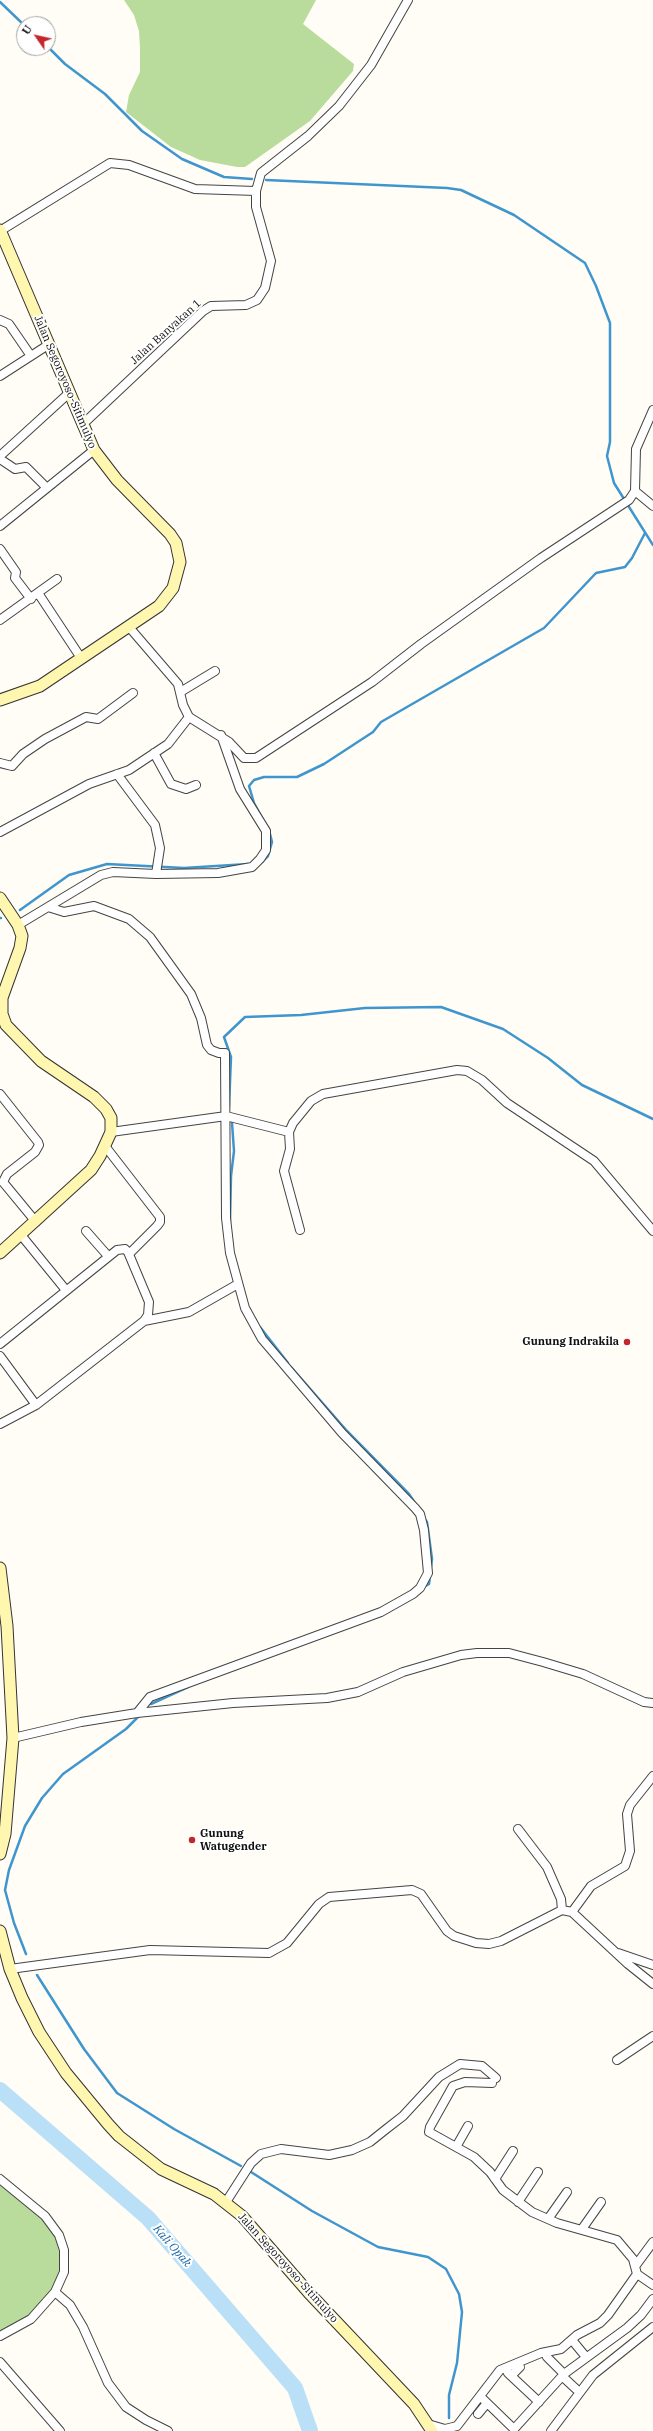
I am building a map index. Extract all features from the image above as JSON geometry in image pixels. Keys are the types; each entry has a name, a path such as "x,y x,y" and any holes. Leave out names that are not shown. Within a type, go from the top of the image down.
{"main road":[{"name":"Jalan Segoroyoso-Sitimulyo","path":"0,231 3,245 94,450 126,490 170,534 176,543 180,568 173,588 159,606 130,627 40,686 0,700"},
{"path":"0,898 18,925 22,936 20,948 2,998 2,1014 6,1025 42,1061 94,1097 106,1109 111,1118 111,1132 105,1146 91,1170 36,1222 0,1253"},
{"path":"0,1568 7,1626 13,1738 4,1834 0,1854"},
{"name":"Jalan Segoroyoso-Sitimulyo","path":"0,1931 10,1969 22,1998 53,2055 108,2124 134,2149 161,2169 214,2194 226,2202 256,2230 309,2293 414,2404 430,2427"}],"street":[{"name":"Jalan Banyakan 1","path":"82,425 203,310 211,306 246,305 257,300 265,288 271,261 256,207 256,190 261,173 266,167 308,136 339,106 392,31 408,0"},
{"path":"0,231 110,163 129,165 195,189 256,190"},
{"path":"0,320 9,324 30,356"},
{"path":"0,376 48,345"},
{"path":"0,456 68,394"},
{"path":"130,627 178,684 182,692 183,704 189,717 220,735 244,758 256,758 372,682 425,641 541,558 629,500 635,491 636,449 653,410"},
{"path":"0,526 46,487 94,450"},
{"path":"0,459 15,469 26,467 46,487"},
{"path":"635,491 653,506"},
{"path":"0,549 16,572 15,578 31,598"},
{"path":"0,620 56,579"},
{"path":"38,593 81,658"},
{"path":"182,692 215,671"},
{"path":"0,763 12,766 23,754 45,738 86,717 98,719 133,693"},
{"path":"0,832 89,784 128,770 170,742 189,717"},
{"path":"18,925 101,875 113,872 242,870 252,867 266,850 266,831 240,789 220,735"},
{"path":"154,754 171,784 186,789 196,785"},
{"path":"117,774 155,825 160,848 157,872"},
{"path":"48,907 64,912 94,906 129,919 150,936 191,994 200,1018 207,1045 211,1050 219,1053 226,1052 226,1218 230,1253 245,1308 262,1338 342,1433 420,1514 424,1530 428,1573 420,1588 413,1594 381,1612 150,1697 137,1713"},
{"path":"300,1230 284,1171 290,1149 289,1132 293,1123 311,1101 323,1094 457,1070 467,1071 482,1080 507,1103 594,1162 653,1231"},
{"path":"0,1094 38,1142 35,1152 7,1174 3,1182 36,1222"},
{"path":"111,1132 226,1116 289,1132"},
{"path":"105,1146 160,1216 160,1222 157,1226 129,1254"},
{"path":"86,1231 108,1256"},
{"path":"21,1235 65,1289"},
{"path":"0,1344 65,1289 108,1256 121,1248 125,1249 129,1254 149,1302 148,1315 144,1321 36,1405 0,1424"},
{"path":"144,1321 189,1312 238,1284"},
{"path":"0,1356 36,1405"},
{"path":"13,1738 81,1722 137,1713 233,1703 327,1698 358,1692 403,1672 461,1655 477,1652 509,1653 543,1662 583,1674 630,1696 653,1703"},
{"path":"572,1912 591,1886 625,1866 630,1851 627,1814 630,1805 653,1776"},
{"path":"518,1829 547,1867 561,1899 562,1910"},
{"path":"10,1969 150,1950 269,1953 288,1943 319,1904 335,1895 417,1891 447,1931 459,1938 476,1944 488,1944 501,1941 562,1910 572,1912 653,1984"},
{"path":"616,1952 653,1965"},
{"path":"617,2060 653,2036"},
{"path":"226,2202 251,2163 261,2154 281,2149 329,2155 352,2150 370,2142 386,2130 422,2098 439,2077 460,2064 482,2066 494,2081 465,2082 453,2086 446,2096 430,2127 429,2132 474,2157 495,2179 503,2190 532,2212 548,2219 617,2240 628,2250 636,2264 637,2274 606,2318 558,2350 541,2353 500,2370 457,2426 445,2429 430,2427"},
{"path":"456,2147 468,2126"},
{"path":"495,2179 513,2151"},
{"path":"518,2202 538,2172"},
{"path":"0,2179 28,2200 45,2216 59,2235 64,2250 64,2272 55,2292 31,2319 0,2336"},
{"path":"548,2219 567,2192"},
{"path":"582,2229 601,2202"},
{"path":"636,2264 653,2242"},
{"path":"637,2274 653,2285"},
{"path":"55,2292 70,2305 83,2327 108,2383 126,2406 146,2420 168,2431"},
{"path":"478,2414 485,2401 514,2429 563,2375 627,2328 641,2315 653,2299"},
{"path":"551,2431 593,2375 653,2327"},
{"path":"572,2340 586,2357"},
{"path":"548,2357 576,2389"},
{"path":"0,2362 60,2431"},
{"path":"520,2367 510,2375 539,2402"}],"green space":[{"path":"124,0 316,0 303,24 354,64 353,71 310,121 245,167 237,167 200,160 171,147 126,112 129,95 140,72 140,48 139,31 134,15"},
{"path":"0,2180 27,2200 58,2236 63,2272 55,2291 30,2319 0,2335"}],"waterway":[{"path":"0,2 16,17"},
{"path":"56,55 65,64 105,94 142,131 182,159 224,177 252,179"},
{"path":"266,180 447,188 461,190 514,215 585,263 596,286 610,323 610,442 607,456 614,483 653,545"},
{"path":"268,829 254,803 249,786 254,780 264,777 297,777 324,764 373,732 381,722 544,628 596,573 625,567 632,558 645,533"},
{"path":"262,862 268,856 272,842 270,834"},
{"path":"20,910 69,875 107,864 184,868 248,864"},
{"path":"229,1107 231,1057 224,1037 245,1017 301,1015 365,1008 441,1007 503,1029 548,1058 582,1085 653,1119"},
{"path":"230,1222 231,1176 234,1151 232,1123"},
{"path":"260,1327 288,1363"},
{"path":"291,1367 347,1431 409,1494 415,1503"},
{"path":"424,1518 427,1522 432,1559 431,1567"},
{"path":"424,1587 429,1584 430,1576"},
{"path":"151,1704 188,1687"},
{"path":"26,1954 14,1923 5,1890 9,1870 25,1826 42,1798 63,1774 126,1729 139,1716"},
{"path":"37,1975 84,2049 117,2093 174,2129 241,2166"},
{"name":"Kali Opak","path":"0,2090 148,2218 295,2388 310,2431"},
{"path":"251,2172 312,2211 378,2247 428,2257 446,2269 459,2294 462,2312 457,2363 449,2395 449,2418"}],"place":[{"name":"Gunung Indrakila","path":"627,1342"},
{"name":"Gunung Watugender","path":"192,1840"}]}
